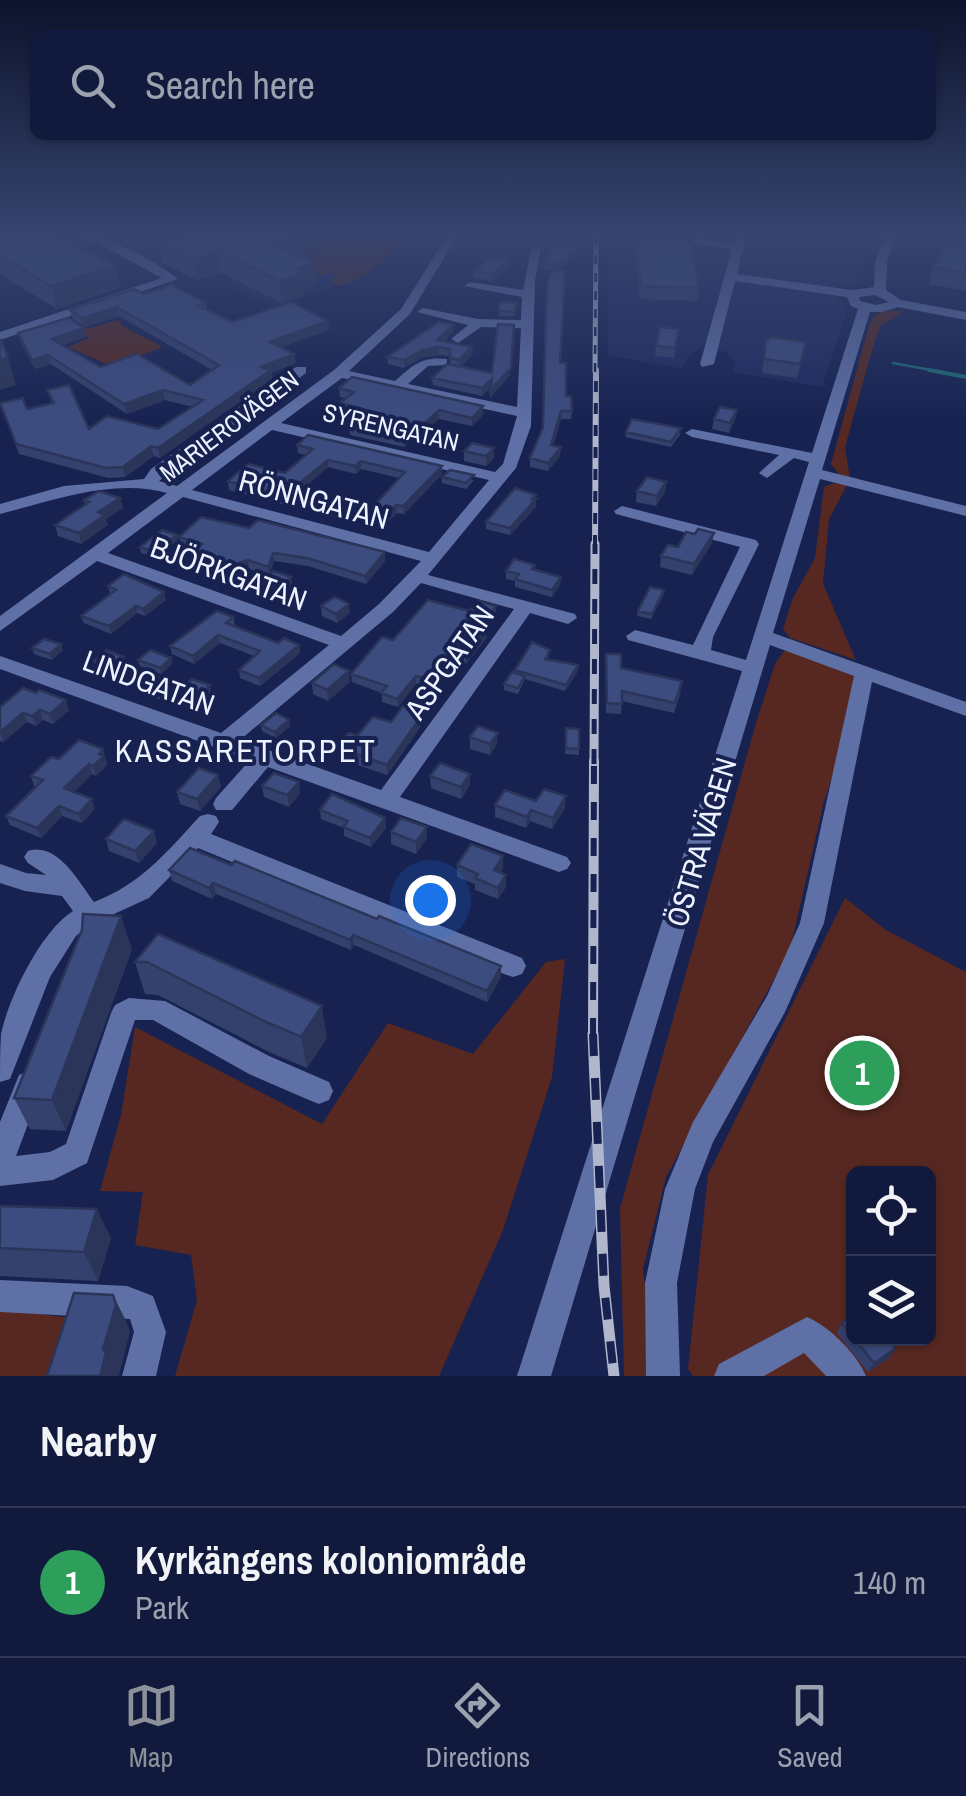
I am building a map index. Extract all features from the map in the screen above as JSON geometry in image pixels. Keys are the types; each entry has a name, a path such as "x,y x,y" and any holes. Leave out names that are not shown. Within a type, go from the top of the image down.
{"street":[{"path":"0,336 41,323 53,331 130,306 120,297"},
{"name":"MARIEROVÄGEN","path":"0,625 182,493 339,372 406,310 414,297"},
{"path":"225,741 417,577 516,455 524,413 528,297"},
{"path":"706,364 727,297"},
{"path":"839,297 886,308 896,304 966,316"},
{"path":"859,301 868,297"},
{"path":"893,297 896,304"},
{"name":"ÖSTRA VÄGEN","path":"534,1376 817,466 859,301"},
{"path":"422,312 478,323 528,324"},
{"path":"458,339 478,323"},
{"path":"397,386 424,362 442,362"},
{"path":"0,508 64,490 150,483 158,472 301,370"},
{"path":"339,372 524,413"},
{"name":"SYRENGATAN","path":"272,425 498,478"},
{"path":"692,433 790,453 817,466 966,511"},
{"path":"767,473 790,453"},
{"name":"RÖNNGATAN","path":"150,483 432,558"},
{"path":"622,511 750,544 704,636 701,654"},
{"name":"BJÖRKGATAN","path":"96,555 343,643"},
{"path":"417,577 568,618"},
{"name":"ASPGATAN","path":"386,800 525,607"},
{"path":"635,636 754,668"},
{"path":"763,636 966,709"},
{"name":"LINDGATAN","path":"6,664 559,862"},
{"path":"664,1376 659,1344 663,1286 670,1231 685,1177 702,1133 784,989 812,921 865,670"},
{"path":"0,1070 52,950 68,927 89,912 132,897 209,821 264,756"},
{"path":"209,821 513,966"},
{"path":"36,857 52,865 89,912"},
{"path":"0,873 24,882 68,887"},
{"path":"0,1172 53,1166 77,1154 124,1013 129,1009 156,1009 259,1065 318,1091"},
{"path":"0,1160 42,1052"},
{"path":"0,1296 127,1302 142,1307 150,1332 139,1376"},
{"path":"731,1376 807,1333 850,1376"}],"shaded area":[{"path":"252,297 302,297 273,308"},
{"path":"608,297 836,297 848,309 822,387 733,372 735,362 727,352 704,345 688,358 682,369 608,355"},
{"path":"884,311 904,311 880,327 845,447 850,479 841,477 831,464 869,326 874,316"},
{"path":"118,320 163,347 111,366 68,347 89,338 79,331"},
{"path":"834,483 847,485 829,519 823,584 856,660 790,638 783,629 793,598 815,558 824,487"},
{"path":"784,651 807,652 854,676 841,750 824,801 790,950 666,1177 643,1269 655,1376 624,1376 620,1208 756,723 775,664"},
{"path":"845,898 886,930 966,972 966,1376 693,1376 688,1369 708,1175"},
{"path":"565,959 552,1077 503,1230 439,1376 175,1376 197,1300 191,1255 135,1245 143,1192 100,1191 121,1115 135,1027 322,1124 388,1023 473,1054 546,962"},
{"path":"0,1309 80,1319 61,1376 0,1376"}],"building":[{"path":"109,297 195,297 206,303 198,306 232,322 291,302 328,321 270,342 294,354 261,367 271,370 158,448 151,446 123,467 106,468 16,444 0,403 23,398 27,409 54,403 47,390 69,385 89,429 107,416 158,429 203,400 163,390 124,404 48,355 32,360 18,333 68,318 84,328 52,339 100,367 137,354 190,385 219,365 117,307 83,318 70,310"},
{"path":"547,297 564,297 560,363 566,363 566,396 571,396 572,411 561,411 551,445 561,447 548,463 530,458 543,427"},
{"path":"500,302 516,303 515,312 499,311"},
{"path":"439,322 453,325 437,340 472,347 459,360 450,358 450,349 438,347 404,360 387,357"},
{"path":"498,324 514,325 511,368 490,390 492,379 482,388 432,378 447,364 492,373"},
{"path":"660,327 679,329 675,348 656,346"},
{"path":"772,337 806,342 800,364 764,359 766,340"},
{"path":"0,339 8,357 0,360"},
{"path":"352,377 483,406 472,418 439,410 403,438 349,426 367,410 340,403 354,392 339,388"},
{"path":"720,407 737,410 730,423 714,419"},
{"path":"632,419 681,428 671,442 626,432"},
{"path":"308,435 442,466 403,506 396,505 387,514 370,510 405,472 361,461 355,466 328,460 296,486 306,489 294,500 228,481 248,464 285,473 313,449 297,445"},
{"path":"472,443 494,448 486,456 464,451"},
{"path":"450,470 474,475 466,483 442,477"},
{"path":"647,477 666,482 657,496 637,491"},
{"path":"515,488 536,495 532,499 536,499 510,528 486,522"},
{"path":"99,491 120,498 98,512 105,515 79,533 55,525 89,502 84,500"},
{"path":"201,517 249,528 258,520 385,552 365,576 307,558 273,553 268,567 248,560 223,576 207,570 217,561 190,553 202,544 179,537"},
{"path":"698,529 714,533 694,564 661,556 668,545 678,547 686,532 695,534"},
{"path":"162,530 177,535 155,552 140,547"},
{"path":"514,559 561,577 552,590 515,579 519,574 506,571"},
{"path":"273,571 291,577 275,591 257,585"},
{"path":"124,574 164,592 143,609 136,606 109,626 81,616 116,590 108,586"},
{"path":"650,587 664,590 652,614 638,611"},
{"path":"335,597 349,604 336,614 321,606"},
{"path":"428,600 469,611 479,601 496,606 480,627 487,629 466,656 457,653 439,676 416,676 397,699 381,693 387,686 351,674 382,637 393,640"},
{"path":"217,611 233,617 226,623 278,643 284,638 299,645 259,678 239,670 260,651 218,635 193,656 170,646"},
{"path":"44,639 61,644 50,654 32,648"},
{"path":"532,642 550,650 545,659 578,665 566,685 515,670"},
{"path":"106,650 124,657 111,668 94,661"},
{"path":"150,650 171,658 160,668 138,660"},
{"path":"606,654 621,654 621,668 682,681 675,703 622,691 622,704 607,703"},
{"path":"334,664 349,671 327,690 312,683"},
{"path":"512,672 525,676 518,688 504,684"},
{"path":"152,675 170,682 158,693 140,687"},
{"path":"192,679 210,685 197,698 179,692"},
{"path":"23,688 66,700 50,714 40,710 32,716 23,713 0,732 0,707"},
{"path":"403,706 424,712 387,765 351,752 354,749 339,743 349,733 357,736 373,717 391,722"},
{"path":"276,713 289,720 275,732 261,725"},
{"path":"478,726 498,733 490,744 470,737"},
{"path":"566,728 579,729 579,749 566,748"},
{"path":"79,740 103,749 99,754 104,756 93,766 89,764 64,788 92,799 78,814 59,806 37,828 6,816 43,780 31,776 51,757 59,759"},
{"path":"440,763 470,774 461,787 430,776"},
{"path":"199,768 218,775 197,799 177,792"},
{"path":"274,773 299,782 287,795 262,786"},
{"path":"544,789 566,796 553,818 531,810 527,817 495,805 505,790 536,801"},
{"path":"332,794 385,818 370,838 343,827 348,821 320,810"},
{"path":"401,818 427,827 416,842 391,832"},
{"path":"124,819 154,831 135,851 106,839"},
{"path":"471,844 503,856 494,870 506,875 498,888 457,865"},
{"path":"190,848 231,865 235,861 501,966 487,991 213,883 209,888 169,870"},
{"path":"83,914 121,916 52,1100 14,1098 82,930"},
{"path":"158,934 322,1006 301,1037 264,1021 147,962 135,962"},
{"path":"0,1206 97,1209 84,1252 0,1248"},
{"path":"74,1293 113,1295 116,1305 103,1349 106,1353 100,1376 47,1376"},
{"path":"860,1346 893,1346 895,1349 874,1363"}],"waterway":[{"path":"893,363 942,372"},
{"path":"929,370 966,377"}],"railway":[{"path":"595,372 596,297"},
{"path":"595,546 596,370"},
{"path":"594,764 595,544"},
{"path":"593,1034 594,761"},
{"path":"593,1034 604,1286 614,1376"}],"place":[{"name":"Kyrkängens koloniområde","path":"862,1073"}],"district":[{"name":"KASSARETORPET","path":"246,750"}]}
